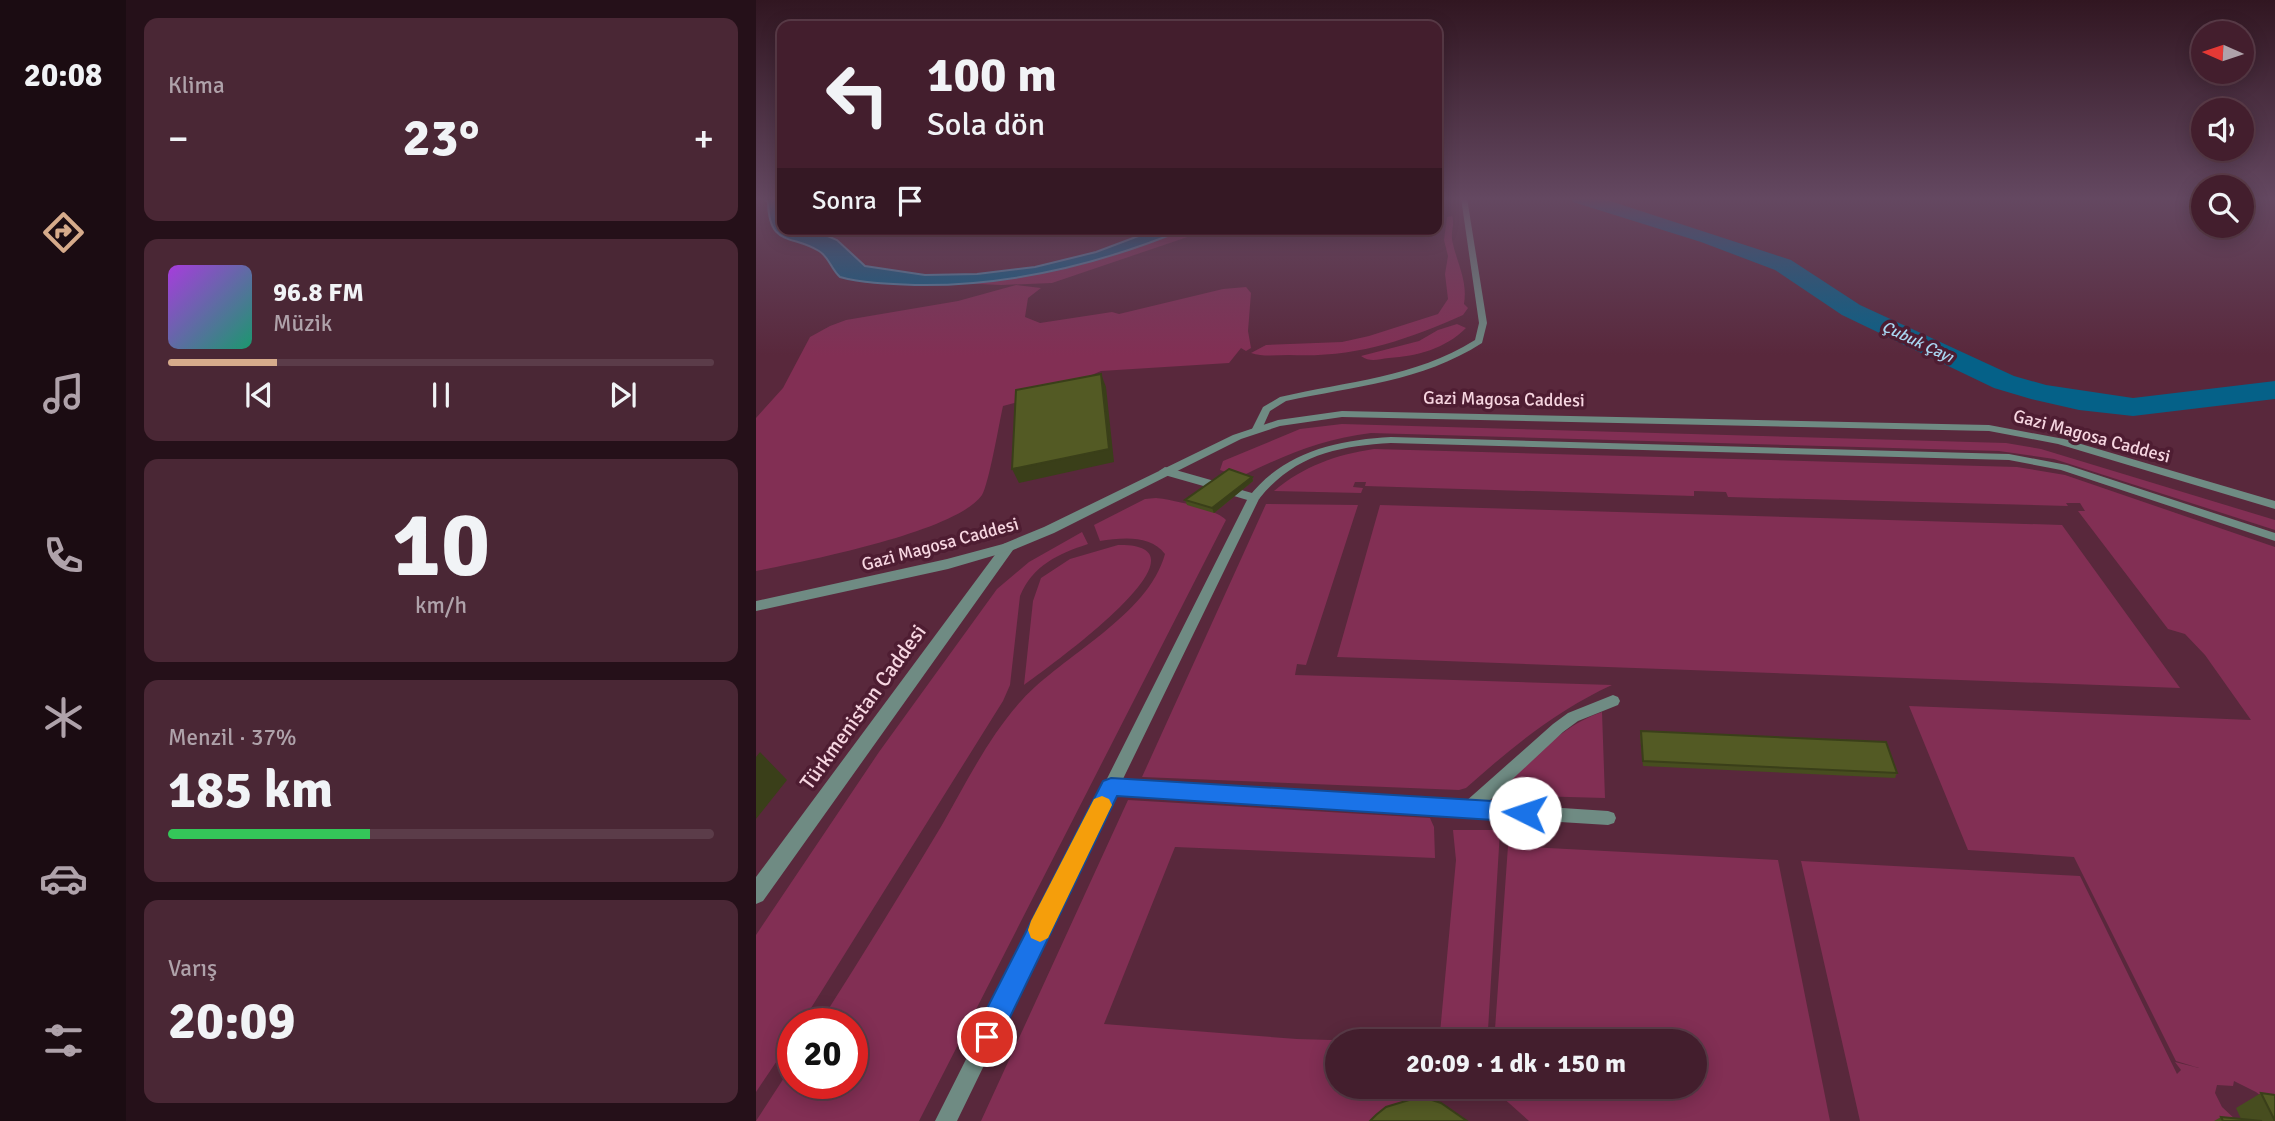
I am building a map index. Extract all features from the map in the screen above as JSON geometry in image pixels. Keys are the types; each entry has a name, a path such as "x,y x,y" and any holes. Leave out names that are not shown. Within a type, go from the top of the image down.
{"street":[{"name":"Gazi Magosa Caddesi","path":"756,606 926,569 1008,547 1049,530 1165,471 1257,429 1307,418 1368,413 1989,428 2060,441 2275,505"},
{"path":"1165,471 1214,485"},
{"path":"1238,493 1254,498"},
{"name":"Türkmenistan Caddesi","path":"756,894 1008,547"}],"lane":[{"path":"1257,429 1266,409 1283,399 1420,369 1454,356 1479,341 1483,323 1472,250"},
{"path":"946,1121 1254,498 1276,474 1300,459 1338,447 1380,441 1998,457 2063,467 2275,537"},
{"path":"1469,809 1558,727 1573,717 1613,701"},
{"path":"1111,787 1608,818"}],"shaded area":[{"path":"1103,250 1148,250 1052,283 958,283 999,280"},
{"path":"1447,250 1455,250 1463,279 1464,304 1468,308 1463,315 1420,333 1358,351 1313,355 1251,353 1266,345 1342,342 1438,314 1448,299 1445,274"},
{"path":"1016,285 1041,288 1028,298 1025,317 1040,323 1112,312 1119,314 1223,289 1246,287 1251,293 1248,331 1251,348 1246,351 1241,348 1229,363 1101,371 1047,394 1003,406 985,488 982,495 967,509 911,533 876,544 756,571 756,418 783,388 810,337 846,320 958,301"},
{"path":"1457,324 1466,328 1449,341 1430,350 1375,360 1361,356 1419,341 1438,330"},
{"path":"1342,424 2006,443 2041,449 2275,520 2275,530 2054,459 1999,451 1371,433 1336,439 1304,449 1240,477 1220,470 1223,461 1300,429"},
{"path":"1374,449 2017,467 2065,475 2275,547 2275,1107 2256,1092 2234,1081 2233,1086 2217,1085 2215,1093 2222,1107 2237,1121 1860,1121 1801,861 2080,876 2177,1074 2181,1070 2175,1062 2199,1068 2176,1061 2074,857 1968,850 1909,706 2251,720 2205,655 2185,634 2168,629 2078,511 2085,511 2080,503 2066,503 2068,506 1728,497 1726,492 1694,491 1694,496 1365,486 1366,482 1355,482 1353,487 1363,488 1361,493 1274,491 1285,482 1321,463"},
{"path":"1156,498 1182,503 1204,509 1226,520 919,1121 756,1121 777,1089 777,1099 868,1099 868,1008 829,1008 979,760 1010,714 1039,683 1123,616 1156,576 1165,554 1159,548 1135,539 1100,541 1094,525 1145,499"},
{"path":"1266,504 1358,505 1306,665 1297,664 1295,675 1612,685 1554,718 1517,744 1466,788 1459,790 1142,777"},
{"path":"1380,505 2062,525 2180,688 1337,657"},
{"path":"1082,532 1088,544 1048,562 1025,585 1020,596 1010,685 1003,701 811,1008 777,1008 777,1061 756,1092 756,935 879,752 997,589 1029,562"},
{"path":"1118,545 1145,550 1151,564 1140,585 1090,634 1024,685 1033,601 1041,578 1070,559"},
{"path":"1602,712 1605,798 1494,795 1558,737 1587,718"},
{"path":"1128,800 1430,818 1434,827 1435,858 1175,847 1104,1024 1325,1040 1325,1099 1411,1099 1387,1121 981,1121"},
{"path":"1453,830 1500,830 1488,1029 1440,1029 1456,860"},
{"path":"1508,846 1778,860 1830,1121 1529,1121 1504,1099 1707,1099 1707,1029 1495,1029"}],"water":[{"path":"848,250 865,266 925,275 977,274 1035,267 1100,250 1128,250 1021,277 987,282 919,285 840,277 819,251"}],"building":[{"path":"1101,374 1109,449 1012,469 1016,390"},
{"path":"1229,469 1252,477 1212,508 1185,500"},
{"path":"1641,731 1886,742 1897,773 1643,761"},
{"path":"2261,1093 2275,1095 2275,1121"},
{"path":"1429,1099 1441,1103 1467,1121 1370,1121 1386,1107 1409,1100"},
{"path":"2221,1117 2262,1121 2223,1121"}],"waterway":[{"name":"Çubuk Çayı","path":"1742,250 1783,265 1851,310 2004,382 2041,393 2079,401 2133,407 2275,390"}],"slow traffic":[{"path":"1040,930 1102,805"}],"route":[{"path":"987,1037 1111,787 1525,813"}]}
